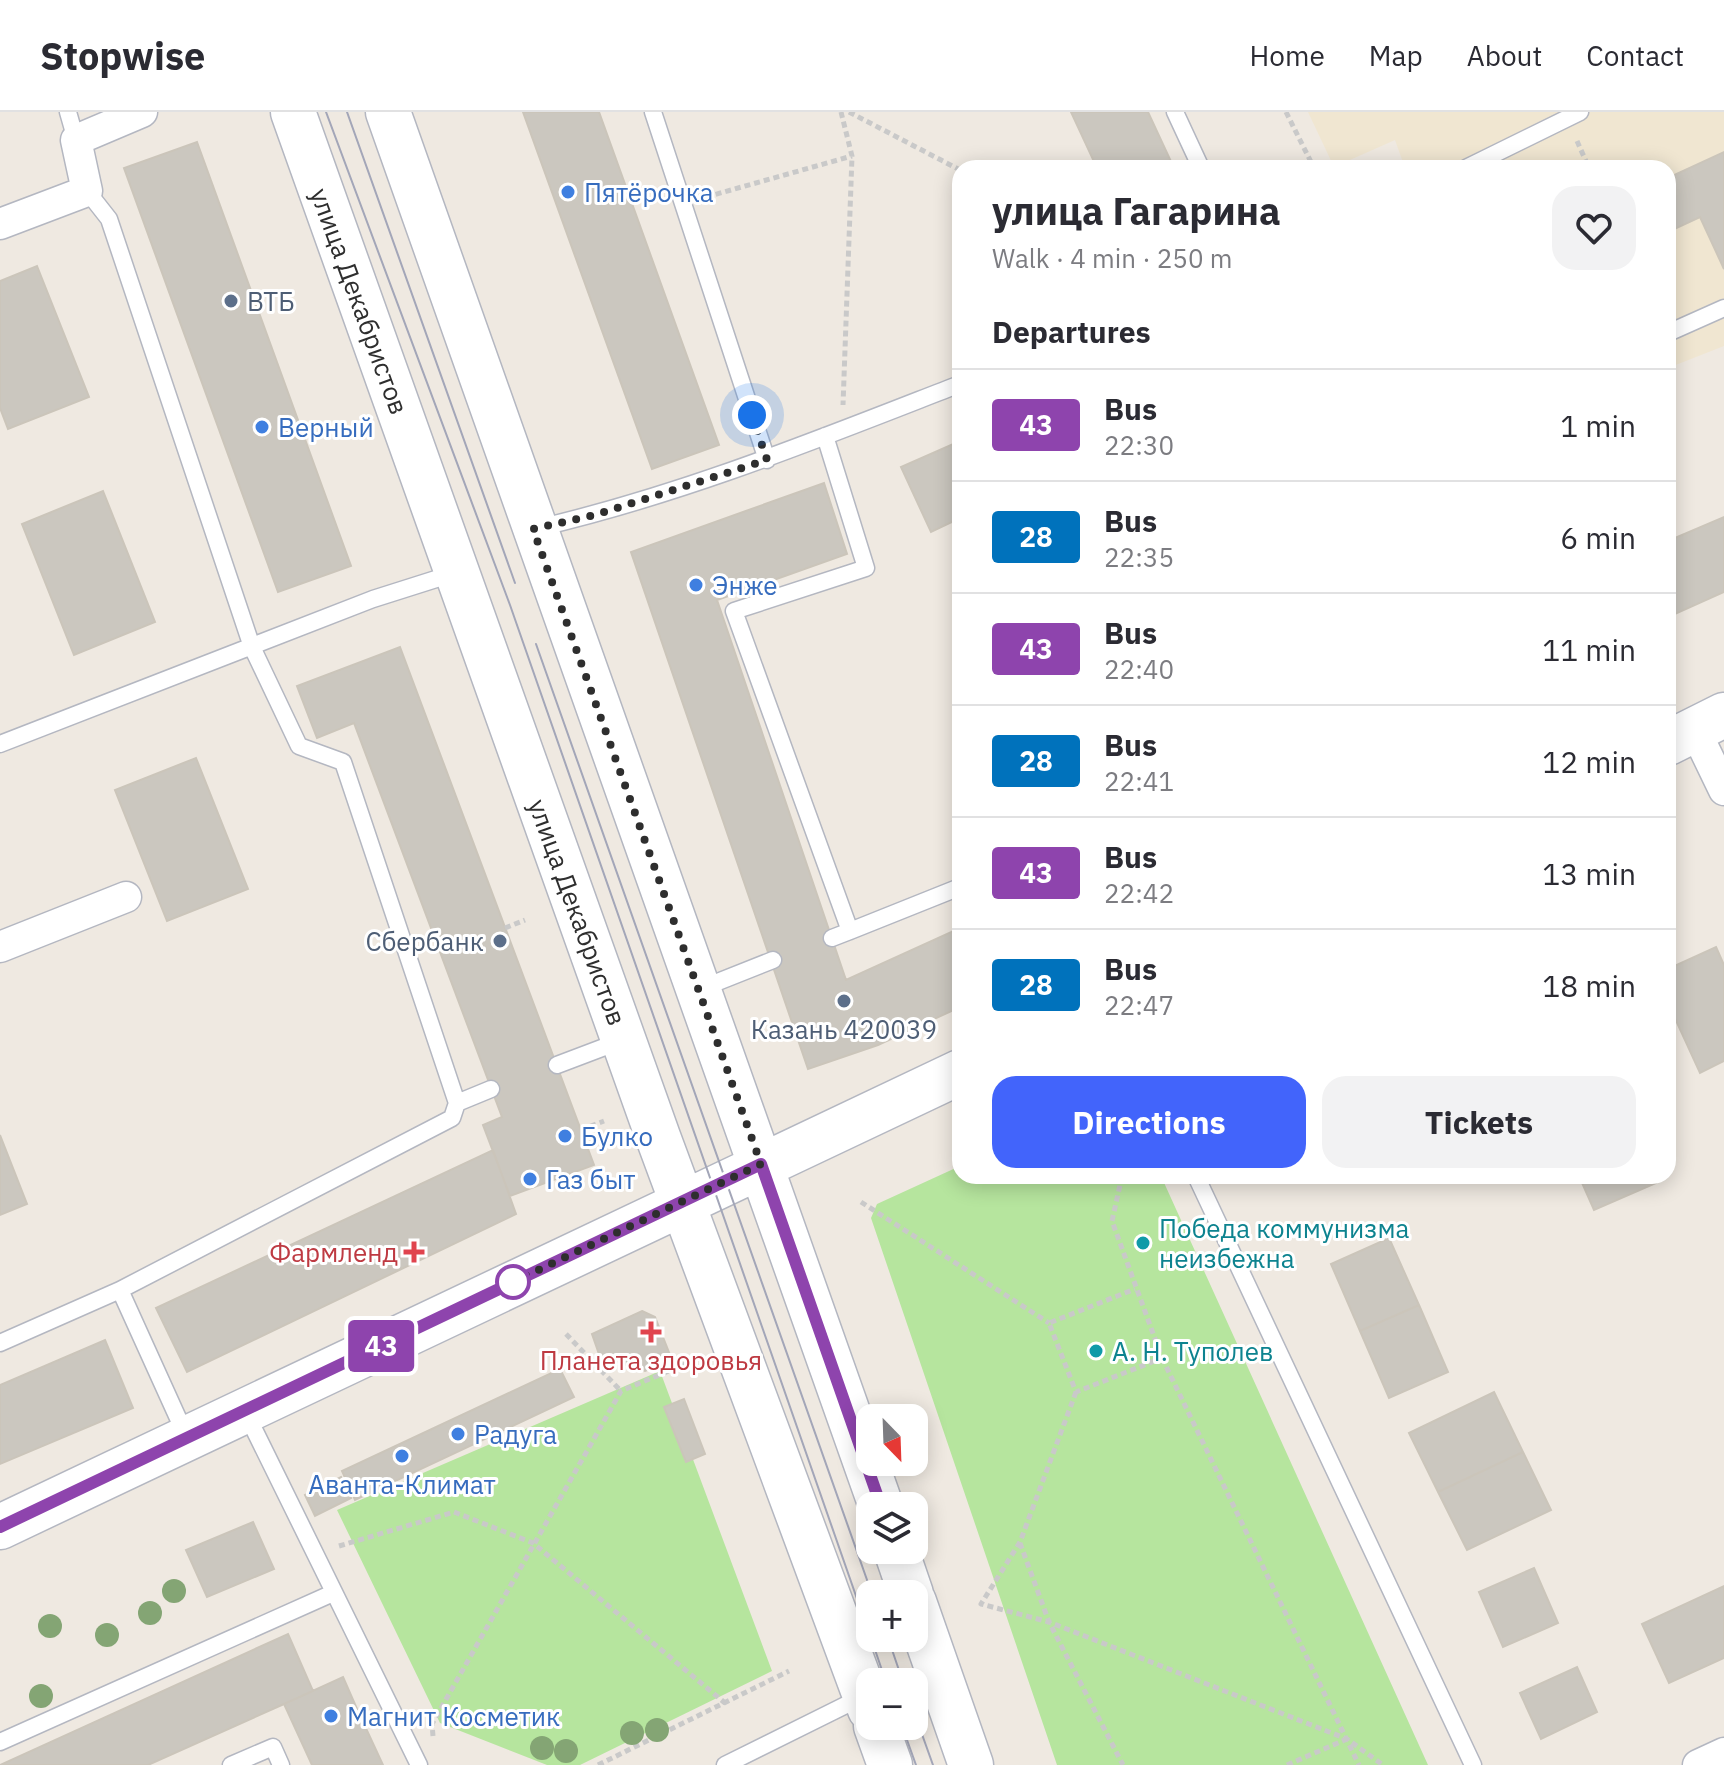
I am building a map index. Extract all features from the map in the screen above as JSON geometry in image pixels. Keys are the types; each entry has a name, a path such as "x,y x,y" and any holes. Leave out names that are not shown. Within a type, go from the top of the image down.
{"main road":[{"name":"улица Декабристов","path":"293,112 682,1201 856,1672"},
{"path":"388,112 876,1492"},
{"path":"0,1527 682,1201 952,1076"},
{"path":"928,1642 971,1765"},
{"name":"улица Декабристов","path":"881,1740 890,1765"}],"street":[{"path":"0,224 87,191 72,126 142,112"},
{"path":"1696,729 1724,790"},
{"path":"0,947 126,897"},
{"path":"1698,1765 1724,1753"}],"lane":[{"path":"653,112 767,460"},
{"path":"1175,112 1197,160"},
{"path":"1482,160 1580,112"},
{"path":"0,1343 120,1290 452,1118 457,1103 343,762 299,746 252,647 109,219 87,191"},
{"path":"1676,329 1724,308"},
{"path":"533,529 595,515 767,460 952,387"},
{"path":"825,436 866,568 734,611 850,931"},
{"path":"0,744 373,599 457,572"},
{"path":"832,938 952,890"},
{"path":"699,989 773,960"},
{"path":"557,1065 624,1040"},
{"path":"457,1103 491,1089"},
{"path":"1200,1184 1473,1765"},
{"path":"120,1290 188,1439"},
{"path":"245,1412 419,1765"},
{"path":"0,1742 333,1593"},
{"path":"725,1765 856,1715"},
{"path":"231,1765 273,1747 281,1765"}],"path":[{"path":"825,436 843,411 852,156 841,112"},
{"path":"849,112 952,166"},
{"path":"1286,112 1310,160"},
{"path":"683,203 852,156"},
{"path":"505,928 525,920"},
{"path":"581,1130 604,1121"},
{"path":"1120,1184 1112,1221 1162,1358 1359,1765"},
{"path":"861,1202 1049,1323 1076,1392 1020,1542 981,1604 1049,1622 1347,1739 1383,1765"},
{"path":"1049,1323 1135,1289"},
{"path":"566,1334 621,1391"},
{"path":"1076,1392 1162,1358"},
{"path":"434,1751 432,1724 621,1391 695,1360"},
{"path":"338,1547 454,1512 533,1543 725,1703"},
{"path":"1020,1542 1049,1622 1123,1765"},
{"path":"598,1765 789,1671"},
{"path":"1287,1765 1347,1739"}],"shaded area":[{"path":"1308,112 1724,112 1724,346 1676,365 1676,160 1402,160 1395,140 1350,160 1331,160"}],"green space":[{"path":"952,1170 952,1184 1165,1184 1428,1765 1057,1765 871,1218 877,1204"},
{"path":"660,1371 772,1671 580,1765 547,1765 440,1723 337,1510"}],"building":[{"path":"523,112 599,112 719,445 652,469"},
{"path":"1071,112 1148,112 1170,160 1093,160"},
{"path":"197,142 351,566 278,592 124,168"},
{"path":"1724,152 1724,269 1700,217 1676,228 1676,174"},
{"path":"37,266 89,397 8,429 0,408 0,281"},
{"path":"952,445 952,522 931,532 901,467"},
{"path":"824,483 847,554 717,600 846,980 952,932 952,1011 878,1045 808,1069 631,552"},
{"path":"103,491 155,622 74,655 22,524"},
{"path":"1724,517 1724,592 1676,614 1676,538"},
{"path":"400,647 594,1165 510,1196 483,1125 502,1117 354,723 317,738 297,686"},
{"path":"196,758 248,889 167,921 115,790"},
{"path":"1716,947 1724,965 1724,1061 1700,1073 1676,1020 1676,965"},
{"path":"0,1135 27,1204 0,1215"},
{"path":"493,1150 516,1214 187,1372 156,1308"},
{"path":"1583,1184 1654,1184 1594,1210"},
{"path":"1389,1238 1419,1305 1360,1331 1331,1264"},
{"path":"1419,1305 1448,1372 1389,1398 1360,1331"},
{"path":"642,1311 655,1317 672,1360 645,1371 600,1357 592,1334"},
{"path":"105,1340 133,1408 0,1464 0,1385"},
{"name":"Радуга","path":"560,1369 574,1397 355,1500 342,1471"},
{"path":"1494,1392 1523,1452 1438,1492 1409,1433"},
{"path":"684,1399 705,1454 686,1462 664,1407"},
{"path":"1523,1452 1551,1510 1467,1550 1438,1492"},
{"path":"341,1477 351,1498 315,1516 305,1495"},
{"path":"253,1522 274,1569 207,1597 186,1550"},
{"path":"1534,1568 1558,1623 1503,1647 1479,1592"},
{"path":"1724,1586 1724,1658 1669,1683 1642,1624"},
{"path":"288,1634 313,1691 148,1765 0,1765"},
{"path":"1577,1667 1597,1712 1541,1739 1520,1693"},
{"path":"343,1677 383,1765 312,1765 284,1704"}],"tram line":[{"path":"326,112 510,605 856,1596"},
{"path":"347,112 515,583"},
{"path":"536,644 867,1580"},
{"path":"876,1652 881,1668"},
{"path":"893,1652 898,1668"},
{"path":"907,1740 916,1765"},
{"path":"924,1740 933,1765"}],"bus line":[{"name":"43","path":"0,1527 761,1164 876,1492"}],"place":[{"name":"Пятёрочка","path":"568,192"},
{"name":"ВТБ","path":"231,301"},
{"name":"Верный","path":"262,427"},
{"name":"Энже","path":"696,585"},
{"name":"Сбербанк","path":"500,941"},
{"name":"Казань 420039","path":"844,1001"},
{"name":"Булко","path":"565,1136"},
{"name":"Газ быт","path":"530,1179"},
{"name":"Победа коммунизма неизбежна","path":"1143,1243"},
{"name":"Фармленд","path":"414,1252"},
{"name":"Планета здоровья","path":"651,1332"},
{"name":"А. Н. Туполев","path":"1096,1351"},
{"name":"Радуга","path":"458,1434"},
{"name":"Аванта-Климат","path":"402,1456"},
{"name":"Магнит Косметик","path":"331,1716"}],"route":[{"path":"513,1282 761,1164 533,529 595,515 767,460 752,415"}]}
